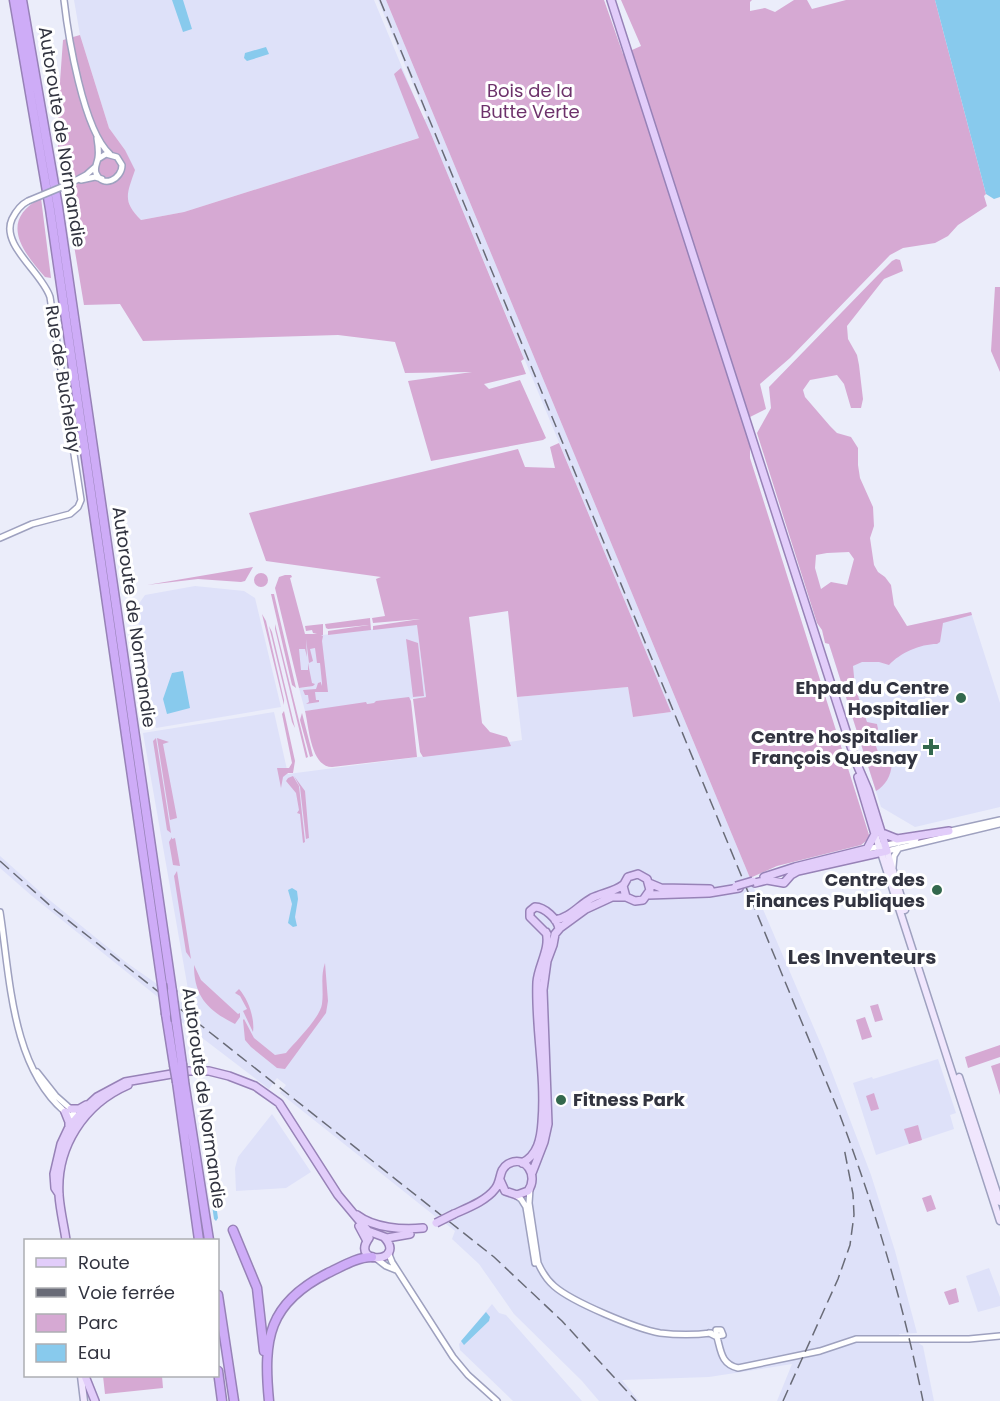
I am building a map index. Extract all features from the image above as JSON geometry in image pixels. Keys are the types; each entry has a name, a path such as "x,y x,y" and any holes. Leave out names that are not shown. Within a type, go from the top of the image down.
{"highway":[{"name":"Autoroute de Normandie","path":"14,0 50,209 166,1014 178,1064"},
{"name":"Autoroute de Normandie","path":"22,0 60,219 172,991 178,1064 199,1239"},
{"name":"Autoroute de Normandie","path":"180,1081 209,1239"},
{"path":"233,1230 258,1293 269,1401"},
{"path":"267,1381 271,1332 283,1306 307,1284 352,1262 374,1258"},
{"path":"219,1302 234,1401"},
{"path":"219,1377 222,1401"}],"main road":[{"path":"611,0 729,368 749,422 779,524 879,833 885,864 1000,1221"},
{"path":"879,833 897,839 950,831"},
{"path":"754,882 767,880 784,883 793,873 801,870 869,852 879,833"},
{"path":"532,1173 548,1124 543,990 545,971 557,932 558,924 540,907 531,909 529,915 531,919 549,935 557,932 599,901 618,896 636,902 648,895 709,893 754,882 779,872 883,849"},
{"path":"883,849 893,868 1000,1202"},
{"path":"869,852 885,864"},
{"path":"779,872 787,873 788,878"},
{"path":"778,882 776,877 779,872"},
{"path":"555,920 566,918 585,902 618,889 627,878 636,874 661,888 737,887"},
{"path":"648,895 649,883"},
{"path":"623,885 626,897"},
{"path":"522,1163 531,1158 537,1147 542,1122 537,986 539,970 548,943 546,932"},
{"path":"66,1239 55,1180 55,1165 69,1127 68,1110 88,1104 117,1085 189,1071 209,1071 229,1076 261,1089 279,1103 332,1186 368,1231 381,1236 388,1242 388,1250"},
{"path":"69,1127 104,1098 144,1078"},
{"path":"245,1082 277,1106 338,1201 361,1228 367,1241 366,1249 374,1258 384,1257 396,1241 468,1207 501,1193 511,1194 522,1194 530,1189 533,1182 532,1173 529,1167 522,1163 515,1162 507,1165 501,1172 501,1186 511,1194"},
{"path":"59,1194 63,1156 78,1120 88,1104"},
{"path":"468,1207 492,1192 500,1180"},
{"path":"350,1210 362,1218 390,1227 406,1230 423,1228"},
{"path":"367,1241 372,1236 394,1238 410,1234"},
{"path":"83,1377 86,1401"},
{"path":"83,1377 95,1401"}],"street":[{"path":"64,0 74,61 97,135 96,173 102,179 113,181 122,172 120,160 116,156 103,155 98,159"},
{"path":"97,135 110,154"},
{"name":"Rue de Buchelay","path":"77,181 95,167"},
{"name":"Rue de Buchelay","path":"0,538 32,525 70,514 75,511 81,500 50,297 40,277 16,248 10,233 10,223 20,206 28,201 77,181 95,177 102,179"},
{"path":"883,849 950,831 1000,822"},
{"path":"883,849 899,848 1000,822"},
{"path":"893,868 893,860 899,848"},
{"path":"0,912 17,1026 41,1084 78,1120"},
{"path":"530,1189 529,1203 538,1263 554,1286 585,1304"},
{"path":"511,1194 521,1200 526,1207 532,1255 542,1276 556,1292 642,1329 677,1335 709,1333 718,1335 725,1357 732,1364 746,1366 820,1351 859,1339 969,1339 1000,1335"},
{"path":"388,1250 398,1272 453,1357 468,1375 496,1401"},
{"path":"374,1258 398,1272"}],"shaded area":[{"path":"74,0 374,0 424,120 427,118 378,0 386,0 750,878 739,882 741,889 753,886 823,1049 871,1175 917,1333 899,1334 901,1341 917,1342 923,1346 934,1401 777,1401 792,1364 709,1377 622,1380 639,1401 599,1401 582,1381 514,1314 479,1264 452,1239 455,1231 445,1223 454,1218 446,1212 436,1217 280,1093 286,1085 277,1078 269,1089 180,1021 177,999 192,1012 143,733 274,712 288,774 426,756 522,740 517,697 628,687 633,717 671,712 431,134 184,212 141,220 132,210 126,196 125,150 109,128 80,35"},
{"path":"195,586 244,591 255,598 281,707 156,728 137,613 138,605 145,595"},
{"name":"Centre hospitalier François Quesnay","path":"971,612 1000,703 1000,807 915,827 881,807 829,644"},
{"path":"417,624 426,697 305,711 299,688 309,687 296,671 288,639"},
{"path":"0,856 47,898 127,963 157,984 159,998 0,868"},
{"path":"938,1059 956,1113 950,1115 954,1129 876,1155 853,1083"},
{"path":"272,1114 311,1172 286,1188 236,1191 235,1168 238,1157"},
{"path":"989,1268 1000,1297 1000,1306 978,1312 966,1276"},
{"path":"492,1304 499,1313 506,1315 582,1401 513,1401 460,1350 459,1344"}],"green space":[{"name":"Bois de la Butte Verte","path":"386,0 604,0 623,54 641,46 621,0 752,0 750,11 765,8 775,12 794,0 807,0 812,9 846,0 935,0 986,194 984,196 987,206 958,225 948,236 935,243 903,248 890,255 790,358 760,384 766,409 750,417 750,458 870,838 861,845 777,866 750,878"},
{"path":"80,35 109,128 125,150 135,170 128,197 131,208 141,220 184,212 419,138 394,74 401,68 431,134 524,359 521,361 526,374 484,384 489,389 520,380 546,438 431,461 408,381 472,372 405,373 395,342 338,335 143,341 120,304 84,305 58,150 58,109 63,40"},
{"path":"41,198 51,278 45,277 28,256 18,235 21,216 28,207"},
{"path":"900,260 903,271 884,279 847,326 848,339 857,355 859,365 863,399 861,408 851,408 844,384 837,375 810,380 803,390 805,397 830,426 837,433 851,437 858,448 860,478 873,507 874,526 870,538 874,565 891,585 894,605 907,626 971,612 972,615 943,623 940,642 911,650 889,665 879,662 862,662 853,666 855,687 867,722 877,724 875,740 878,752 889,754 892,764 890,775 876,791 829,644 825,643 822,630 817,623 757,433 771,408 769,387 892,261","holes":["849,552 854,559 847,585 831,582 821,589 815,568 816,555"]},
{"path":"995,287 1000,287 1000,372 991,351"},
{"path":"559,443 671,712 633,717 628,687 517,697 508,611 469,617 482,723 490,732 507,737 511,746 423,757 420,752 413,699 426,697 417,625 373,630 373,626 420,619 373,623 372,618 385,616 376,579 381,577 266,561 249,513 518,449 525,467 555,468 550,447"},
{"path":"253,567 245,581 241,582 198,579 147,585"},
{"path":"261,573 266,575 268,580 266,585 261,587 256,585 254,580 256,575"},
{"path":"285,575 292,577 290,578 305,634 317,634 312,630 306,631 305,626 323,624 323,635 321,635 323,636 328,692 315,692 316,700 319,702 306,704 309,702 308,695 305,695 303,690 316,689 318,683 321,682 321,686 322,683 320,663 317,663 315,648 310,649 313,661 309,663 306,639 307,657 305,649 299,649 301,670 308,670 308,663 312,683 315,684 299,688 275,588 279,577"},
{"path":"271,594 274,594 296,688 292,685"},
{"path":"262,614 266,621 284,705"},
{"path":"370,618 371,630 328,635 328,631 369,625 328,629 325,624"},
{"path":"275,624 308,757 306,758 275,629"},
{"path":"269,626 272,632 295,728 292,722"},
{"path":"406,639 418,643 424,696 413,697"},
{"path":"409,697 417,757 332,767 319,761 312,745 305,711"},
{"path":"284,711 295,761 293,773 288,773 283,777 281,788 277,768 289,768 292,763 282,714"},
{"path":"302,713 313,756 310,757 300,720"},
{"path":"156,738 171,833 167,830 153,741"},
{"path":"157,738 169,742 163,744 177,818 170,820"},
{"path":"293,776 299,786 305,842 303,843 296,793 286,781"},
{"path":"294,776 305,791 309,838 306,839 300,787"},
{"path":"172,837 172,839 175,838 180,866 173,865 169,842"},
{"path":"177,871 191,959 186,952 174,876"},
{"path":"325,963 328,1001 326,1013 285,1069 277,1068 245,1040 243,1020 254,1038 275,1055 286,1053 320,1010"},
{"path":"194,965 201,980 238,1014 240,1013 235,1024 217,1013 204,1001 196,985"},
{"path":"239,989 250,1009 253,1032 243,1011 247,1009 240,996 235,993"},
{"path":"878,1004 883,1020 875,1022 870,1006"},
{"path":"865,1017 872,1037 862,1040 856,1020"},
{"path":"1000,1045 1000,1057 968,1068 965,1057"},
{"path":"1000,1063 1000,1095 991,1066"},
{"path":"874,1093 879,1109 871,1111 866,1096"},
{"path":"918,1125 922,1140 909,1144 904,1129"},
{"path":"931,1195 936,1209 927,1212 922,1198"},
{"path":"956,1288 959,1302 949,1305 944,1292"},
{"path":"103,1377 162,1377 163,1388 105,1394"}],"water":[{"path":"172,0 183,0 192,29 183,32"},
{"path":"935,0 1000,0 1000,197 994,199 986,194"},
{"path":"266,47 269,54 247,61 244,58 245,53"},
{"path":"183,671 190,708 167,714 163,699 172,673"},
{"path":"292,888 297,891 298,899 295,917 297,926 293,927 288,923 292,904 288,890"},
{"path":"207,1155 218,1218 216,1221 205,1157"},
{"path":"486,1312 490,1317 489,1321 464,1345 461,1341"}],"railway":[{"path":"380,0 838,1110 864,1182 886,1254 923,1401"},
{"path":"0,861 55,910 494,1257 562,1321 636,1401"},
{"path":"783,1401 838,1279 850,1245 854,1215 853,1194 844,1148"}],"place":[{"name":"Ehpad du Centre Hospitalier","path":"961,698"},
{"name":"Centre hospitalier François Quesnay","path":"931,747"},
{"name":"Centre des Finances Publiques","path":"937,890"},
{"name":"Fitness Park","path":"561,1100"}],"district":[{"name":"Les Inventeurs","path":"862,957"}]}
